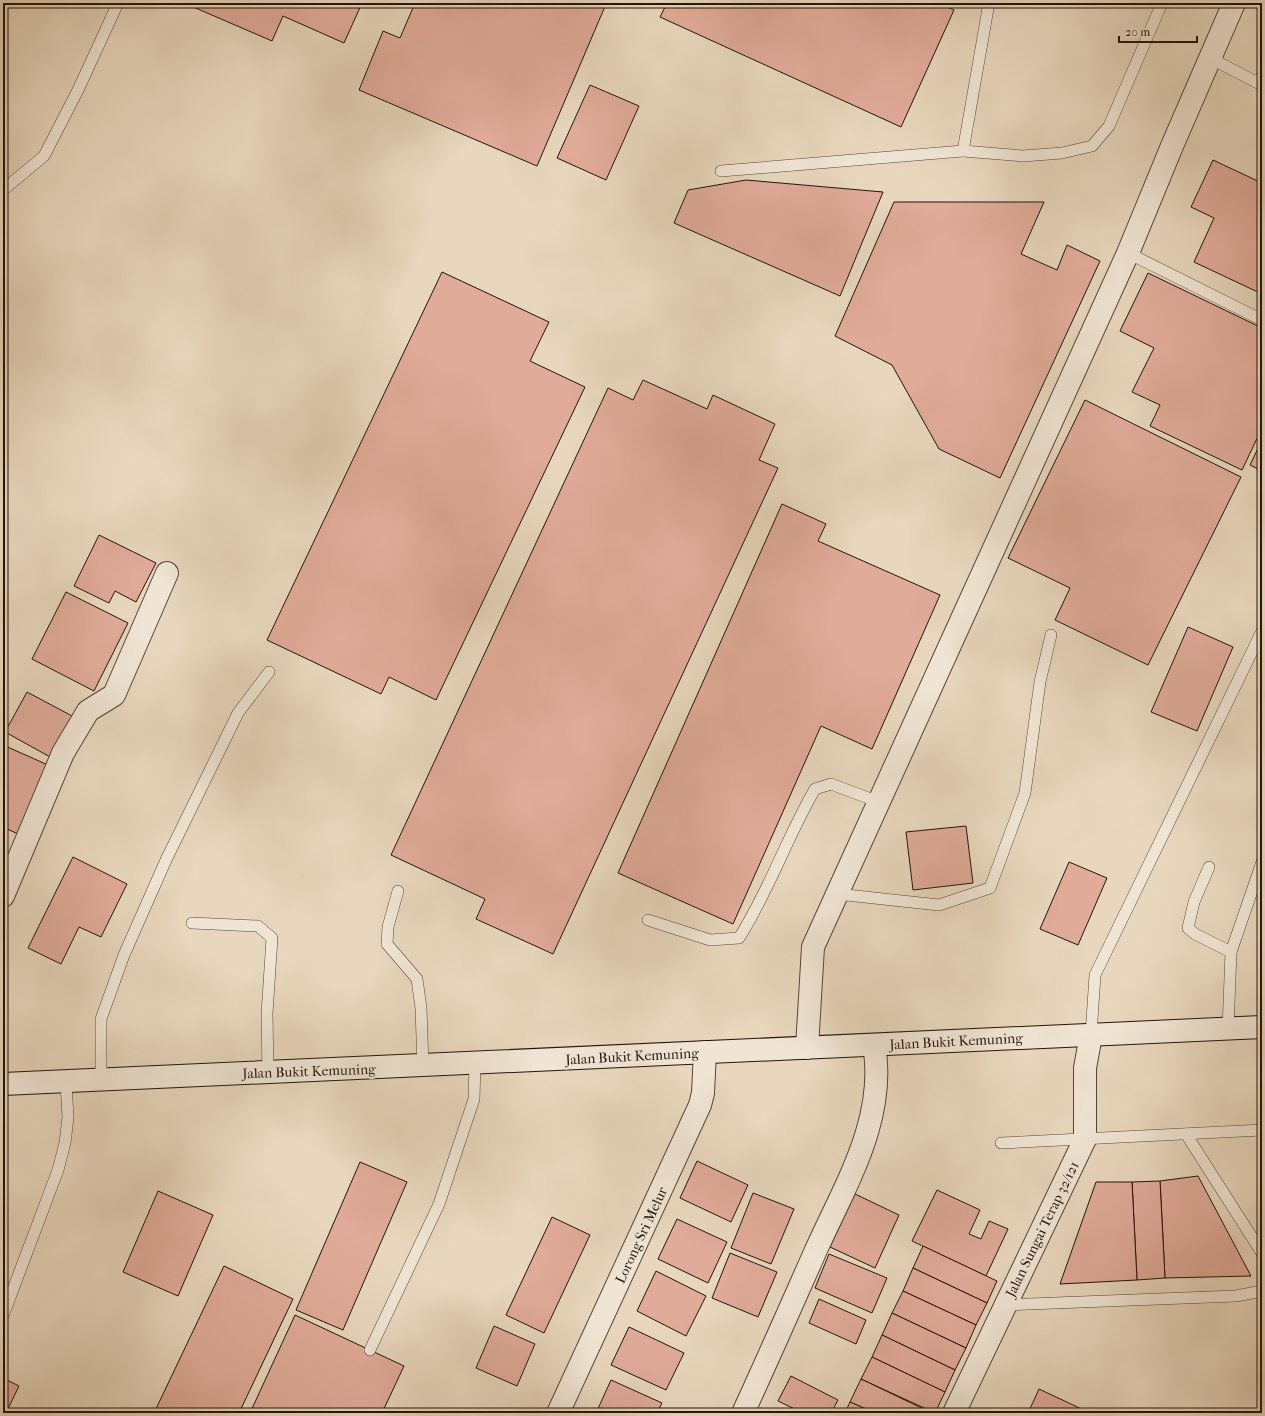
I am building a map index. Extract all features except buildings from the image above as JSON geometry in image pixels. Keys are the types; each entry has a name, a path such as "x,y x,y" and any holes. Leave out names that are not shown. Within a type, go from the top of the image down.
{"street":[{"path":"807,1048 813,947 1128,253 1234,3"},
{"path":"3,896 63,753 88,711 114,695 167,573"},
{"name":"Jalan Bukit Kemuning","path":"3,1084 1262,1027"},
{"name":"Jalan Sungai Terap 32/121","path":"954,1413 1085,1139 1085,1068 1091,1035"},
{"path":"743,1413 834,1209 862,1153 874,1107 878,1065 874,1045"},
{"name":"Lorong Sri Melur","path":"558,1413 700,1105 703,1093 705,1052"}],"lane":[{"path":"3,190 44,156 78,90 118,3"},
{"path":"963,151 989,3"},
{"path":"722,171 963,151 1023,156 1062,153 1092,146 1108,126 1162,3"},
{"path":"1210,58 1261,82"},
{"path":"1128,253 1262,320"},
{"path":"1091,1035 1095,975 1262,631"},
{"path":"837,894 939,906 990,888 1025,793 1040,682 1051,635"},
{"path":"101,1080 101,1019 124,955 166,860 238,713 269,672"},
{"path":"648,920 710,940 739,938 751,919 801,812 814,789 831,784 879,802"},
{"path":"1228,1029 1231,952 1262,862"},
{"path":"1209,867 1189,918 1188,928 1195,934 1231,952"},
{"path":"398,891 388,927 387,944 417,979 421,1008 423,1066"},
{"path":"192,923 258,926 272,938 267,1014 268,1072"},
{"path":"370,1350 439,1204 474,1099 475,1063"},
{"path":"3,1316 58,1170 66,1143 68,1117 66,1082"},
{"path":"1001,1143 1262,1130"},
{"path":"1186,1134 1262,1253"},
{"path":"1005,1305 1236,1296 1262,1291"}]}
